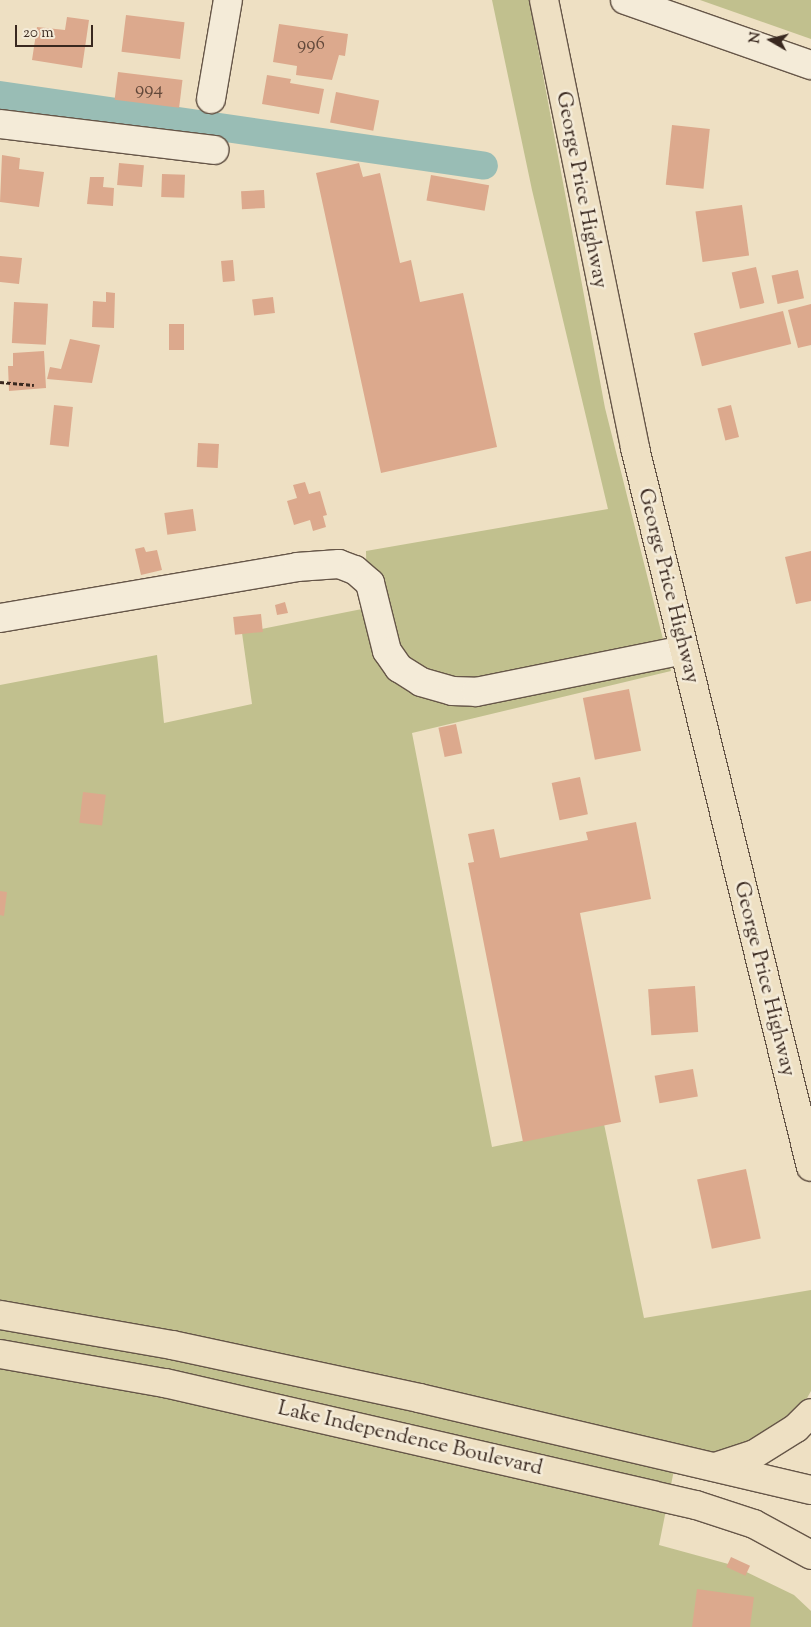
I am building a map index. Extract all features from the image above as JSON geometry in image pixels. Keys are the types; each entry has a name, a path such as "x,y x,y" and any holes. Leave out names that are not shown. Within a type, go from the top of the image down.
{"main road":[{"name":"George Price Highway","path":"544,0 598,281 684,650 811,1167"},
{"name":"Lake Independence Boulevard","path":"0,1315 172,1346 362,1386 811,1490"},
{"name":"Lake Independence Boulevard","path":"0,1354 164,1383 696,1505 754,1524 811,1555"},
{"path":"715,1467 753,1455 796,1428 811,1413"}],"street":[{"path":"211,99 228,0"},
{"path":"625,0 811,65"},
{"path":"0,124 214,150"},
{"path":"0,618 297,567 339,564 355,570 370,583 387,651 399,668 421,682 452,691 476,692 684,650"}],"path":[{"path":"0,382 34,385"}],"shaded area":[{"path":"492,0 529,0 605,408 671,671 412,733 492,1147 604,1124 644,1318 811,1290 811,1391 797,1416 770,1443 676,1460 659,1545 732,1565 794,1595 811,1611 811,1627 0,1627 0,685 157,655 164,723 252,704 242,633 367,608 366,551 608,509 532,190"},
{"path":"700,0 811,0 811,39"}],"building":[{"path":"126,15 185,22 180,59 121,52"},
{"path":"67,17 89,20 82,68 32,60 37,27 65,30"},
{"path":"279,24 348,34 345,56 339,55 332,80 296,75 297,66 273,62"},
{"path":"118,72 183,80 179,108 115,100"},
{"path":"267,75 291,79 290,83 324,89 319,114 262,104"},
{"path":"336,92 379,100 373,131 330,122"},
{"path":"672,125 710,129 704,189 666,185"},
{"path":"2,155 20,158 19,169 44,172 39,207 0,202"},
{"path":"119,163 144,165 142,187 117,185"},
{"path":"359,163 363,177 380,173 400,263 411,260 420,302 463,293 497,447 381,473 316,173"},
{"path":"162,174 185,175 184,198 161,197"},
{"path":"431,175 489,185 485,211 426,201"},
{"path":"90,177 104,177 103,187 114,188 113,206 87,204"},
{"path":"264,190 265,208 242,209 241,191"},
{"path":"742,205 749,256 703,262 695,212"},
{"path":"0,256 22,258 19,284 0,282"},
{"path":"233,260 235,281 223,282 221,261"},
{"path":"756,267 764,303 740,309 732,273"},
{"path":"798,270 804,298 778,304 772,276"},
{"path":"106,292 115,293 114,328 92,327 93,301 106,302"},
{"path":"273,297 275,313 254,315 252,300"},
{"path":"14,302 48,304 46,345 12,343"},
{"path":"811,304 811,345 798,348 788,310"},
{"path":"783,311 791,344 702,366 694,333"},
{"path":"169,324 184,324 184,350 169,350"},
{"path":"70,339 100,345 92,383 47,379 50,367 61,369"},
{"path":"44,351 46,388 9,391 8,366 13,366 13,353"},
{"path":"54,405 73,407 69,447 50,445"},
{"path":"731,405 739,437 725,440 717,408"},
{"path":"198,443 219,444 218,468 197,467"},
{"path":"305,482 309,494 320,491 327,515 323,516 326,527 313,531 310,520 294,525 287,501 297,498 293,485"},
{"path":"193,509 196,531 167,535 164,513"},
{"path":"144,547 146,552 157,550 162,570 141,575 135,549"},
{"path":"811,551 811,601 796,604 785,557"},
{"path":"285,602 288,613 277,615 275,605"},
{"path":"261,614 263,632 235,635 233,617"},
{"path":"629,689 641,751 595,760 583,698"},
{"path":"456,724 462,753 445,757 438,728"},
{"path":"580,777 588,814 560,820 552,783"},
{"path":"83,792 106,795 102,826 79,823"},
{"path":"636,822 651,899 580,913 621,1122 523,1142 468,863 474,862 468,834 494,829 500,858 588,840 586,832"},
{"path":"0,891 7,892 4,916 0,915"},
{"path":"695,986 698,1032 651,1035 648,989"},
{"path":"693,1069 698,1097 659,1103 655,1076"},
{"path":"746,1169 761,1238 712,1249 697,1179"},
{"path":"731,1557 750,1566 745,1576 726,1567"},
{"path":"697,1589 754,1597 750,1627 692,1627"}],"waterway":[{"path":"0,95 484,166"}]}
